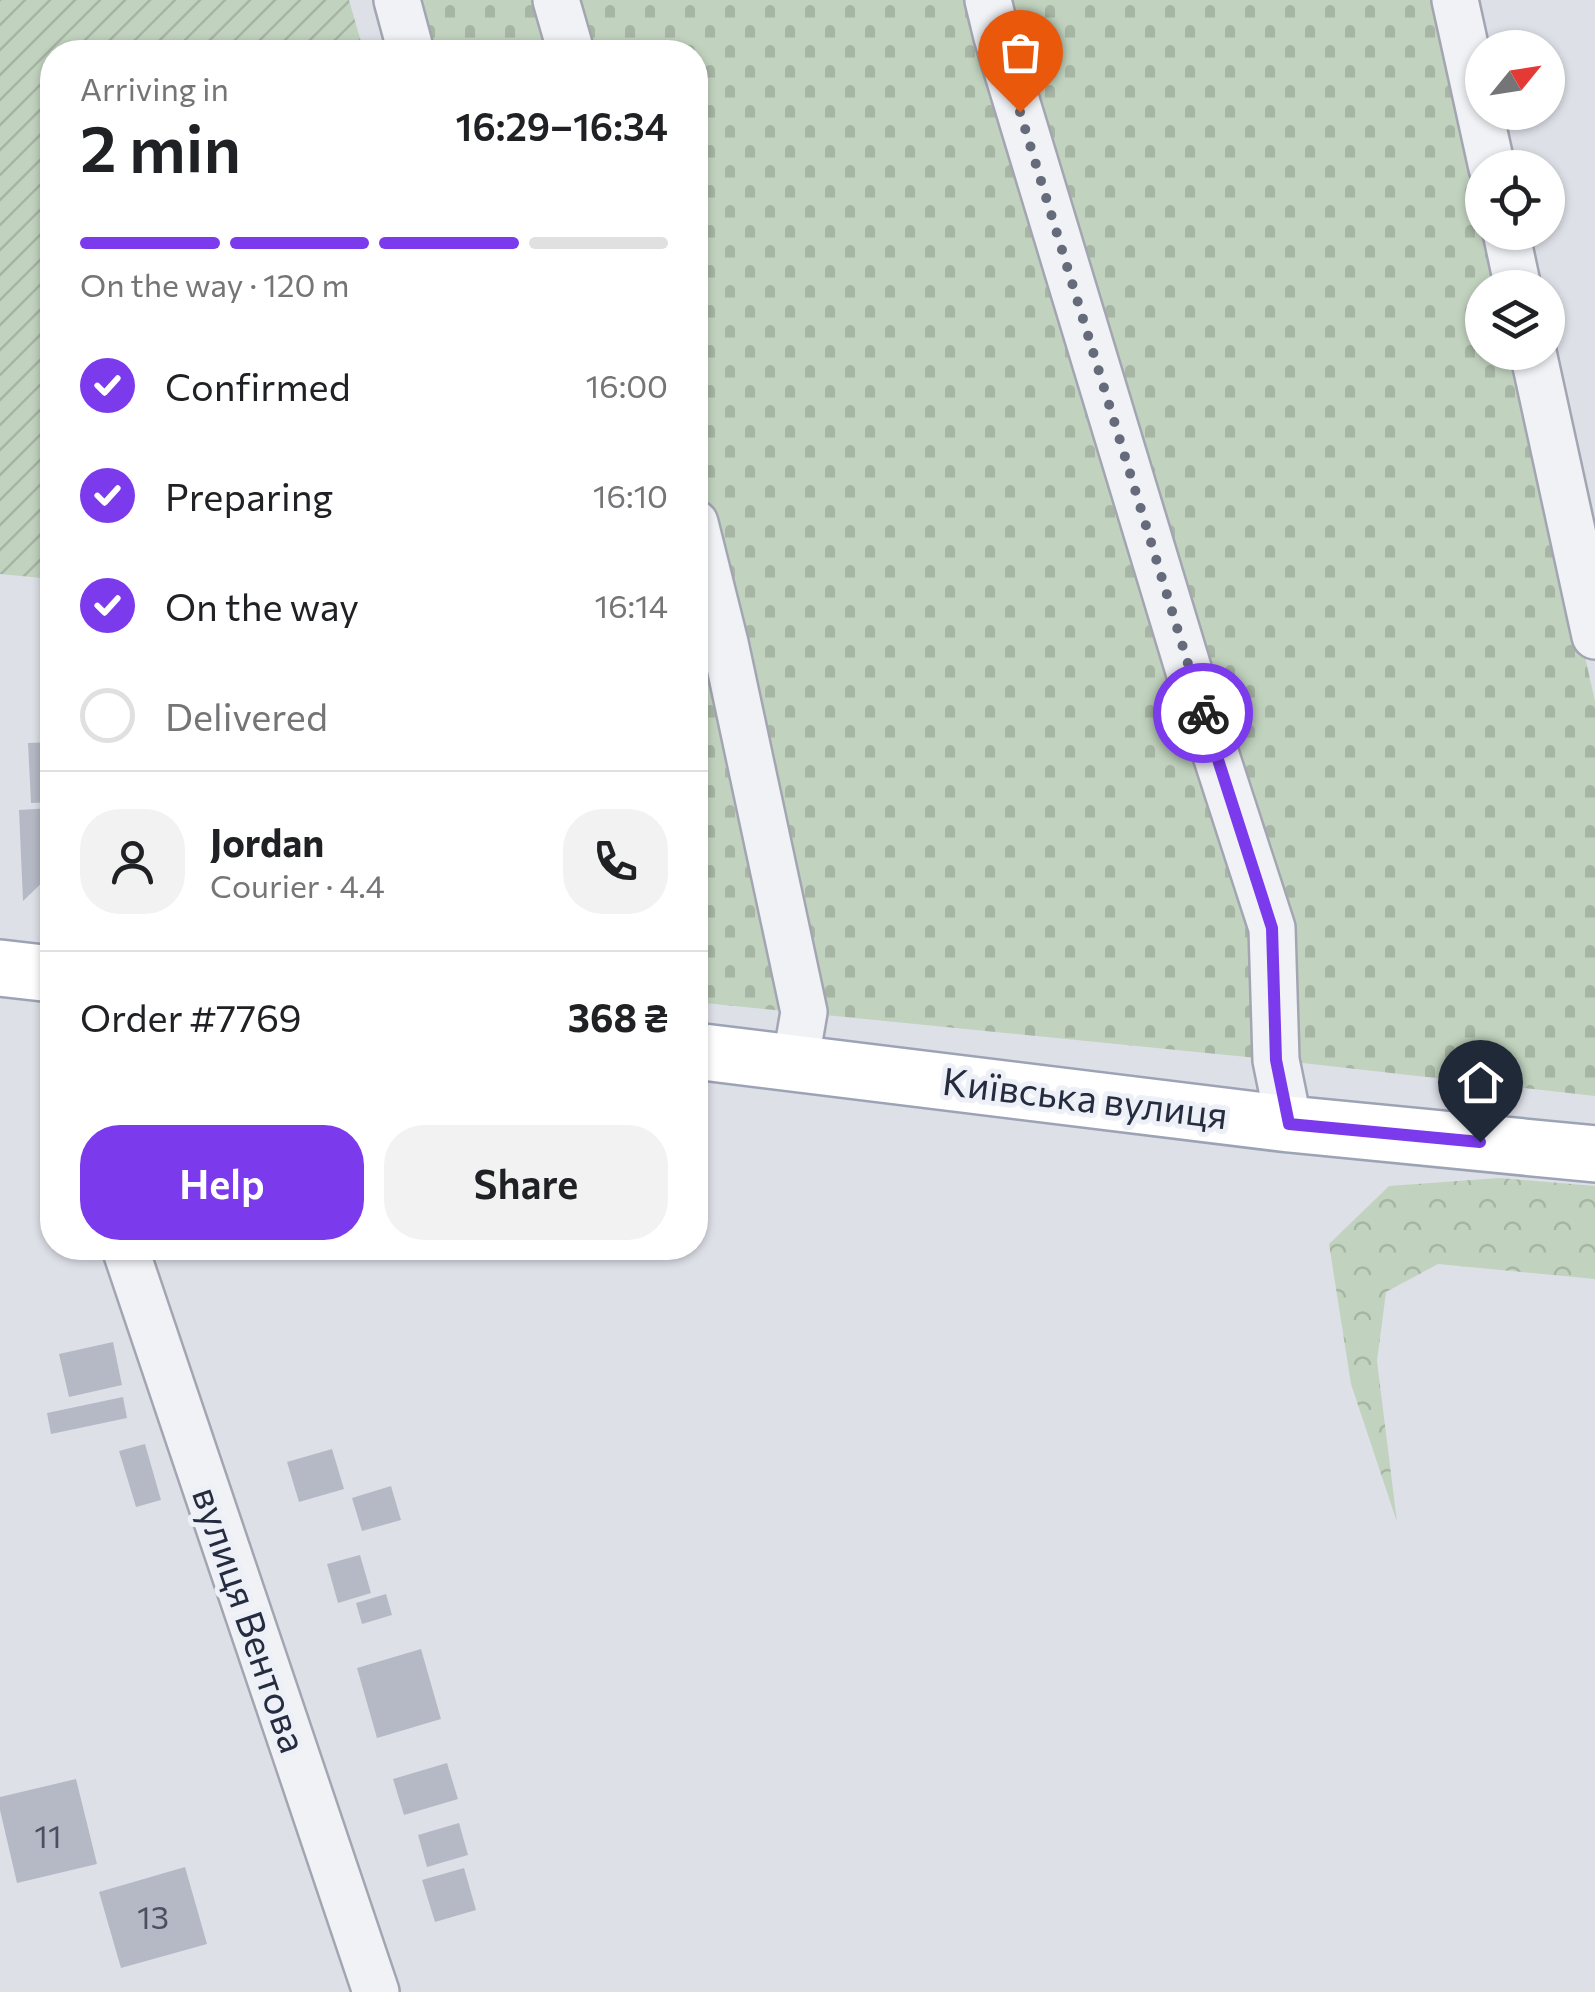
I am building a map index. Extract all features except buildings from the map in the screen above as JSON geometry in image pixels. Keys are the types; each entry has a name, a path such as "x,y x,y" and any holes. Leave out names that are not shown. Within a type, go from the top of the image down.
{"main road":[{"path":"0,968 40,973"},
{"name":"Київська вулиця","path":"708,1053 1289,1124 1595,1154"}],"street":[{"path":"397,0 407,40"},
{"path":"556,0 567,40"},
{"path":"988,0 1186,659 1272,928 1276,1060 1289,1124"},
{"path":"1455,0 1488,150"},
{"path":"1537,370 1595,636"},
{"path":"708,577 804,1012 795,1064"},
{"name":"вулиця Вентова","path":"129,1260 376,1992"}],"green space":[{"path":"0,0 349,0 361,40 40,40 40,578 0,574"},
{"path":"410,0 1437,0 1471,150 1465,150 1465,250 1493,250 1498,270 1465,270 1465,370 1520,370 1595,701 1595,1096 708,1003 708,40 421,40"},
{"path":"1499,1178 1595,1186 1595,1279 1438,1264 1386,1292 1377,1361 1397,1522 1351,1384 1329,1244 1389,1186"}],"way so far":[{"path":"1020,112 1203,713"}],"route":[{"path":"1203,713 1272,928 1276,1060 1289,1124 1480,1142"}]}
